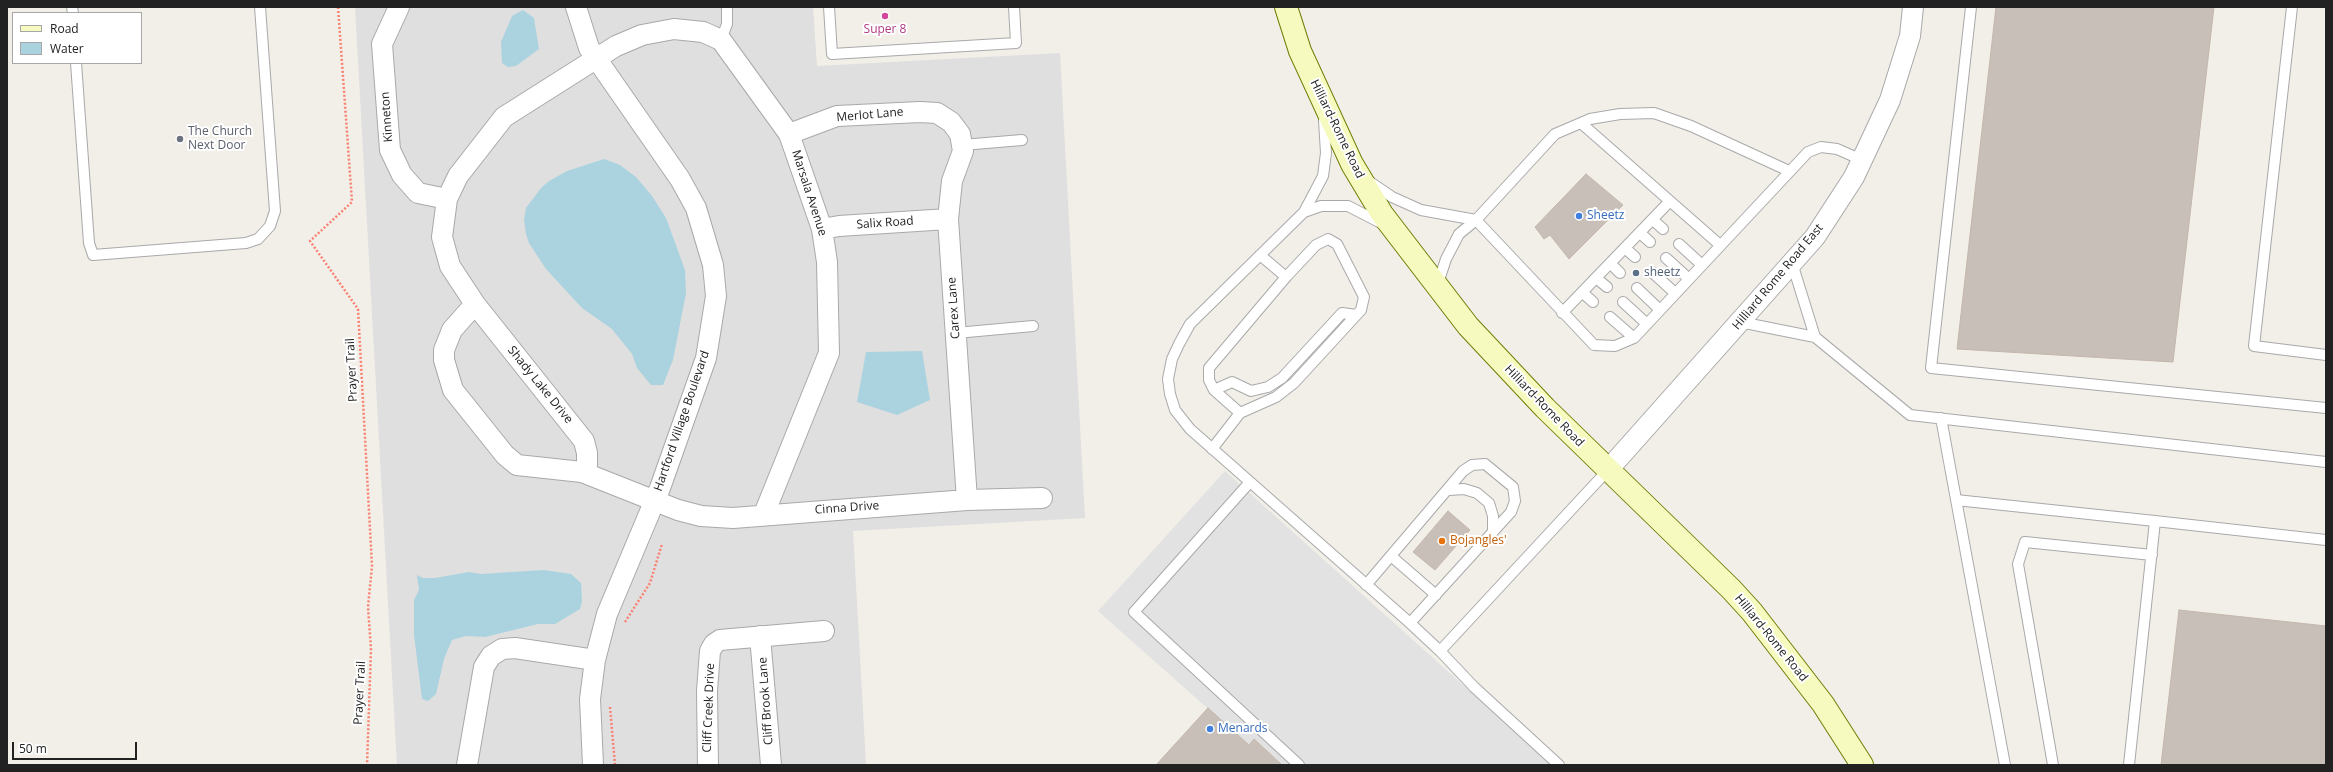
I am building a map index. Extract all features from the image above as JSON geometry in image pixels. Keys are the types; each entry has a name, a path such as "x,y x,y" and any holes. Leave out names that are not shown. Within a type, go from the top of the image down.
{"main road":[{"name":"Hilliard-Rome Road","path":"1286,7 1300,51 1357,173 1395,232 1468,326 1608,471 1731,589 1752,612 1823,704 1862,765"}],"street":[{"name":"Kinneton","path":"400,7 382,44 390,150 402,175 418,193 447,199"},
{"name":"Hartford Village Boulevard","path":"576,7 589,48 680,179 696,208 714,265 716,296 706,358 654,501 606,614 595,660 590,699 593,765"},
{"name":"Hilliard Rome Road East","path":"1608,471 1814,237 1854,177 1890,100 1910,36 1913,7"},
{"path":"597,60 616,46 642,35 674,29 703,32 721,40"},
{"name":"Marsala Avenue","path":"721,40 789,134 822,229 827,262 829,352 764,514"},
{"name":"Shady Lake Drive","path":"582,472 587,466 587,452 584,441 475,304 450,266 442,237 447,199 458,176 504,117 597,60"},
{"name":"Merlot Lane","path":"789,134 837,116 920,112 937,113 951,122 960,134 962,145"},
{"name":"Carex Lane","path":"962,145 963,151 952,181 948,219 967,500"},
{"name":"Salix Road","path":"822,229 839,226 948,219"},
{"path":"475,304 452,330 444,350 444,360 453,390 504,455 517,465 582,472 654,501"},
{"name":"Cinna Drive","path":"654,501 701,516 732,518 764,514 967,500 1042,498"},
{"name":"Cliff Creek Drive","path":"708,765 708,690 710,651 720,640 824,631"},
{"name":"Cliff Brook Lane","path":"760,636 771,765"},
{"path":"467,765 484,667 491,656 502,649 515,648 595,660"}],"lane":[{"path":"76,64 89,243 93,255 246,243 258,239 270,226 275,211 260,7"},
{"path":"721,40 727,24 728,7"},
{"path":"828,7 832,54 1016,43 1014,7"},
{"path":"1971,7 1931,368 2326,408"},
{"path":"2292,7 2254,346 2326,354"},
{"path":"1321,96 1326,129 1326,153 1323,176 1304,212 1190,324 1172,359 1168,379 1170,394 1175,410 1190,429 1440,650 1474,687 1559,765"},
{"path":"1437,286 1446,259 1459,234 1476,220 1555,134 1590,119 1620,114 1654,113 1691,126 1789,171"},
{"path":"1581,123 1720,245"},
{"path":"962,145 1022,140"},
{"path":"1357,173 1392,197 1421,210 1476,220 1562,313 1594,345 1615,346 1634,338 1808,152 1821,147 1837,148 1862,160"},
{"path":"1562,313 1670,202"},
{"path":"1304,212 1321,206 1348,206 1395,232"},
{"path":"1653,220 1663,228"},
{"path":"1640,233 1650,242"},
{"path":"1212,449 1240,413 1276,397 1294,383 1361,310 1364,297 1337,244 1328,239 1316,245 1286,277 1209,368 1208,380 1214,390 1240,413"},
{"path":"1679,244 1702,265"},
{"path":"1625,248 1635,257"},
{"path":"1260,255 1286,277"},
{"path":"1666,258 1689,279"},
{"path":"1792,262 1815,337"},
{"path":"1610,263 1620,273"},
{"path":"1652,272 1675,293"},
{"path":"1596,278 1607,287"},
{"path":"1637,288 1660,310"},
{"path":"1582,292 1593,302"},
{"path":"1624,302 1647,324"},
{"path":"1214,390 1232,382 1251,391 1268,387 1282,378 1342,313 1356,315"},
{"path":"1610,317 1634,338"},
{"path":"1740,322 1815,337 1910,415 2326,462"},
{"path":"956,333 1033,326"},
{"path":"1941,418 2005,765"},
{"path":"1366,585 1449,490 1463,471 1472,465 1485,464 1514,487 1515,501 1511,512 1410,623"},
{"path":"1440,650 1608,471"},
{"path":"1250,482 1134,612 1299,765"},
{"path":"1449,490 1464,489 1477,493 1489,503 1493,516 1493,532"},
{"path":"1956,500 2326,540"},
{"path":"2129,765 2155,521"},
{"path":"2053,765 2018,564 2025,542 2152,555"},
{"path":"1391,556 1436,595"}],"path":[{"name":"Prayer Trail","path":"338,7 352,202 310,240 358,308 372,566 368,607 371,648 367,765"},
{"path":"624,626 650,583 662,544"},
{"path":"610,701 615,765"}],"shaded area":[{"path":"355,7 813,7 817,66 1060,53 1085,518 853,531 866,765 397,765"},
{"path":"1225,471 1552,765 1282,765 1254,739 1249,745 1098,611"}],"water":[{"path":"523,10 534,18 539,49 516,66 508,67 502,63 501,42 512,16"},
{"path":"604,159 620,165 636,177 652,196 666,218 685,270 686,293 673,360 663,385 651,385 637,368 632,354 612,329 582,308 546,269 529,243 526,234 524,219 526,208 541,188 549,181 567,171"},
{"path":"922,351 930,400 897,415 857,402 866,352"},
{"path":"544,570 571,574 581,583 582,601 580,609 555,624 538,624 485,637 466,636 452,640 444,659 436,694 428,701 422,699 414,635 414,600 419,590 417,575 423,578 435,578 469,572 481,574"}],"building":[{"path":"1996,7 2214,7 2173,362 1957,349"},
{"name":"Sheetz","path":"1586,174 1623,205 1569,259 1550,235 1544,239 1535,227"},
{"name":"Bojangles'","path":"1448,511 1470,530 1435,570 1413,552"},
{"path":"2179,610 2326,626 2326,765 2161,765"},
{"name":"Menards","path":"1208,708 1249,745 1254,739 1282,765 1156,765"}],"place":[{"name":"Super 8","path":"885,16"},
{"name":"The Church Next Door","path":"180,139"},
{"name":"Sheetz","path":"1579,216"},
{"name":"sheetz","path":"1636,273"},
{"name":"Bojangles'","path":"1442,541"},
{"name":"Menards","path":"1210,729"}]}
